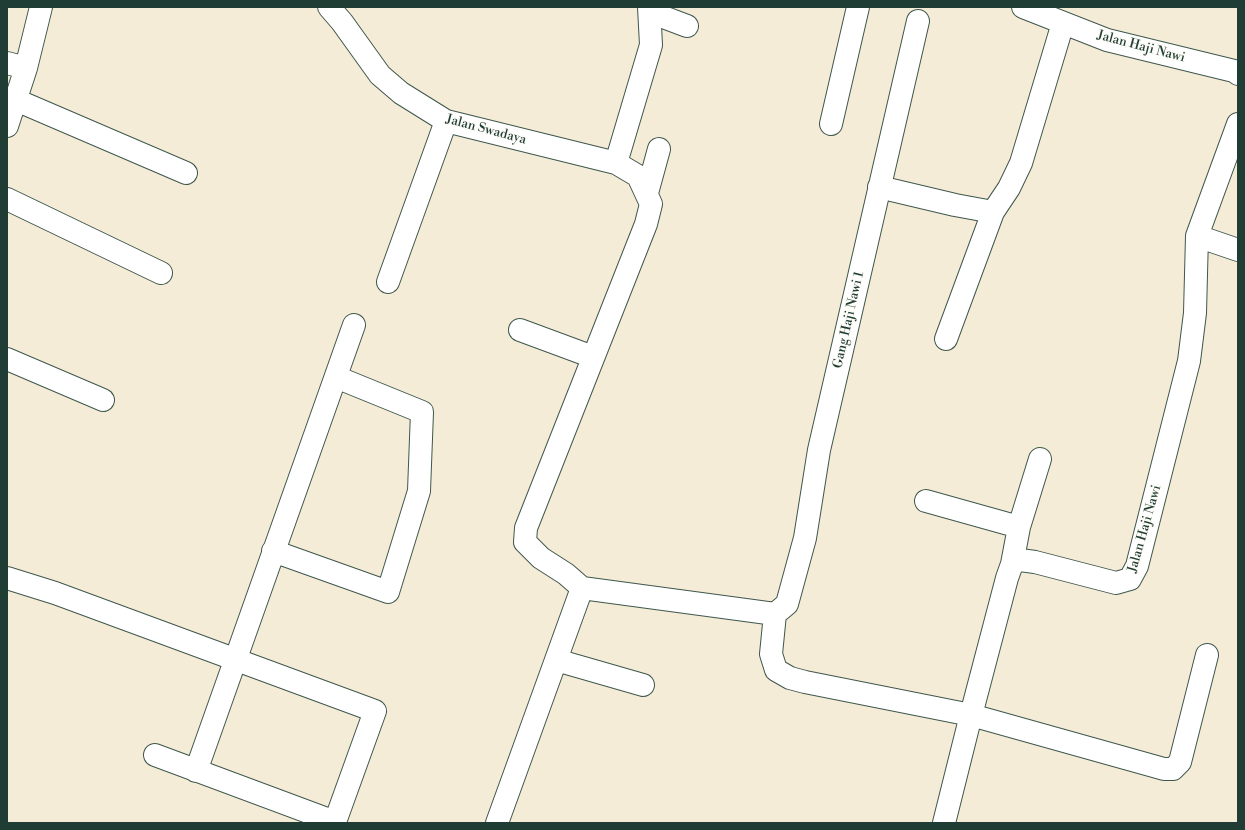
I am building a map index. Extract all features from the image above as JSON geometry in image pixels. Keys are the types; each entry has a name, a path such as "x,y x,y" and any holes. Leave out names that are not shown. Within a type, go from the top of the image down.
{"street":[{"path":"7,126 16,100 16,65 41,7"},
{"name":"Jalan Swadaya","path":"330,7 380,75 402,93 446,121 616,163 638,176 647,193"},
{"path":"831,124 858,7"},
{"name":"Jalan Haji Nawi","path":"1023,7 1107,40 1234,71 1238,74"},
{"path":"616,163 651,45 650,10 687,26"},
{"name":"Gang Haji Nawi 1","path":"775,614 787,604 805,538 819,450 918,21"},
{"path":"946,339 993,212 1009,188 1021,163 1063,23"},
{"path":"16,100 186,174"},
{"path":"388,282 446,121"},
{"name":"Jalan Haji Nawi","path":"1012,564 1020,560 1035,562 1116,583 1130,579 1137,566 1189,360 1195,313 1197,236 1238,124"},
{"path":"659,149 647,193 651,204 646,224 526,528 525,542 541,558 566,574 582,588 775,614 771,654 776,670 790,678 971,715 1164,769 1173,768 1180,762 1207,655"},
{"path":"879,187 955,205 993,212"},
{"path":"7,199 161,273"},
{"path":"1197,236 1238,250"},
{"path":"196,771 354,325"},
{"path":"520,330 593,357"},
{"path":"7,359 103,400"},
{"path":"274,551 388,592 419,491 422,412 336,377"},
{"path":"944,823 971,715 1012,564 1018,527 1040,459"},
{"path":"926,501 1018,527"},
{"path":"7,565 56,593"},
{"path":"7,578 56,593 375,711 335,822 155,755"},
{"path":"497,823 582,588"},
{"path":"556,660 643,685"}]}
